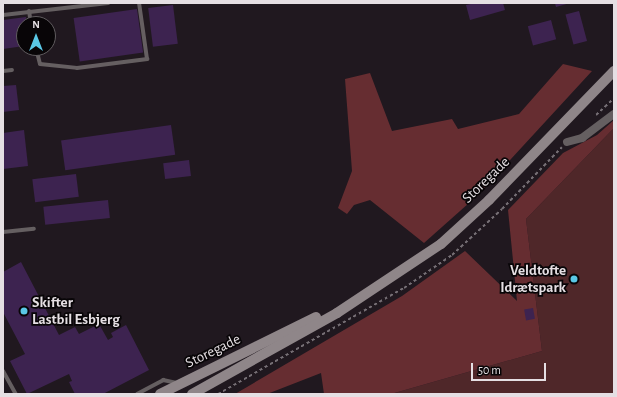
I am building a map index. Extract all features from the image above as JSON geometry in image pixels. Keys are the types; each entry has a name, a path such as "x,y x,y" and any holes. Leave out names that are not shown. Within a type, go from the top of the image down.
{"main road":[{"name":"Storegade","path":"192,394 337,313 441,244 488,200 614,71"},
{"name":"Storegade","path":"160,394 365,294"}],"street":[{"path":"567,142 582,138 614,114"}],"lane":[{"path":"3,15 108,3"},
{"path":"38,56 40,64 77,68 147,60 139,3"},
{"path":"29,11 30,16"},
{"path":"3,71 12,70"},
{"path":"3,232 34,229"},
{"path":"3,371 16,394"},
{"path":"137,394 164,380 180,384"}],"shaded area":[{"path":"563,64 592,71 478,195 424,243 370,200 354,205 347,214 338,208 352,171 345,79 370,73 392,131 452,119 458,129 519,114"},
{"path":"614,120 614,128 526,219 542,351 391,394 324,394 321,373 267,394 235,394 402,296 465,251 517,301 508,210 563,153 597,135"},
{"name":"Veldtofte Idrætspark","path":"614,128 614,394 391,394 542,351 526,219"}],"building":[{"path":"475,3 503,3 505,10 470,20 466,5"},
{"path":"555,3 570,3 556,7"},
{"path":"173,5 178,44 153,47 148,8"},
{"path":"137,9 143,53 80,61 74,18"},
{"path":"579,11 587,41 574,45 565,15"},
{"path":"16,18 16,47 3,49 3,20"},
{"path":"551,20 556,39 533,46 528,26"},
{"path":"16,85 19,110 3,112 3,86"},
{"path":"171,125 175,155 65,170 61,140"},
{"path":"24,130 28,166 3,169 3,133"},
{"path":"189,160 191,176 165,179 163,163"},
{"path":"76,174 79,197 35,202 32,179"},
{"path":"108,200 110,218 45,225 43,207"},
{"path":"21,262 59,335 75,327 79,334 99,324 108,340 113,337 111,333 126,325 149,370 103,394 75,394 69,382 72,381 69,374 27,394 10,361 25,354 3,312 3,272"},
{"path":"533,308 535,319 526,320 524,310"}],"place":[{"name":"Veldtofte Idrætspark","path":"574,279"},
{"name":"Skifter Lastbil Esbjerg","path":"24,311"}]}
